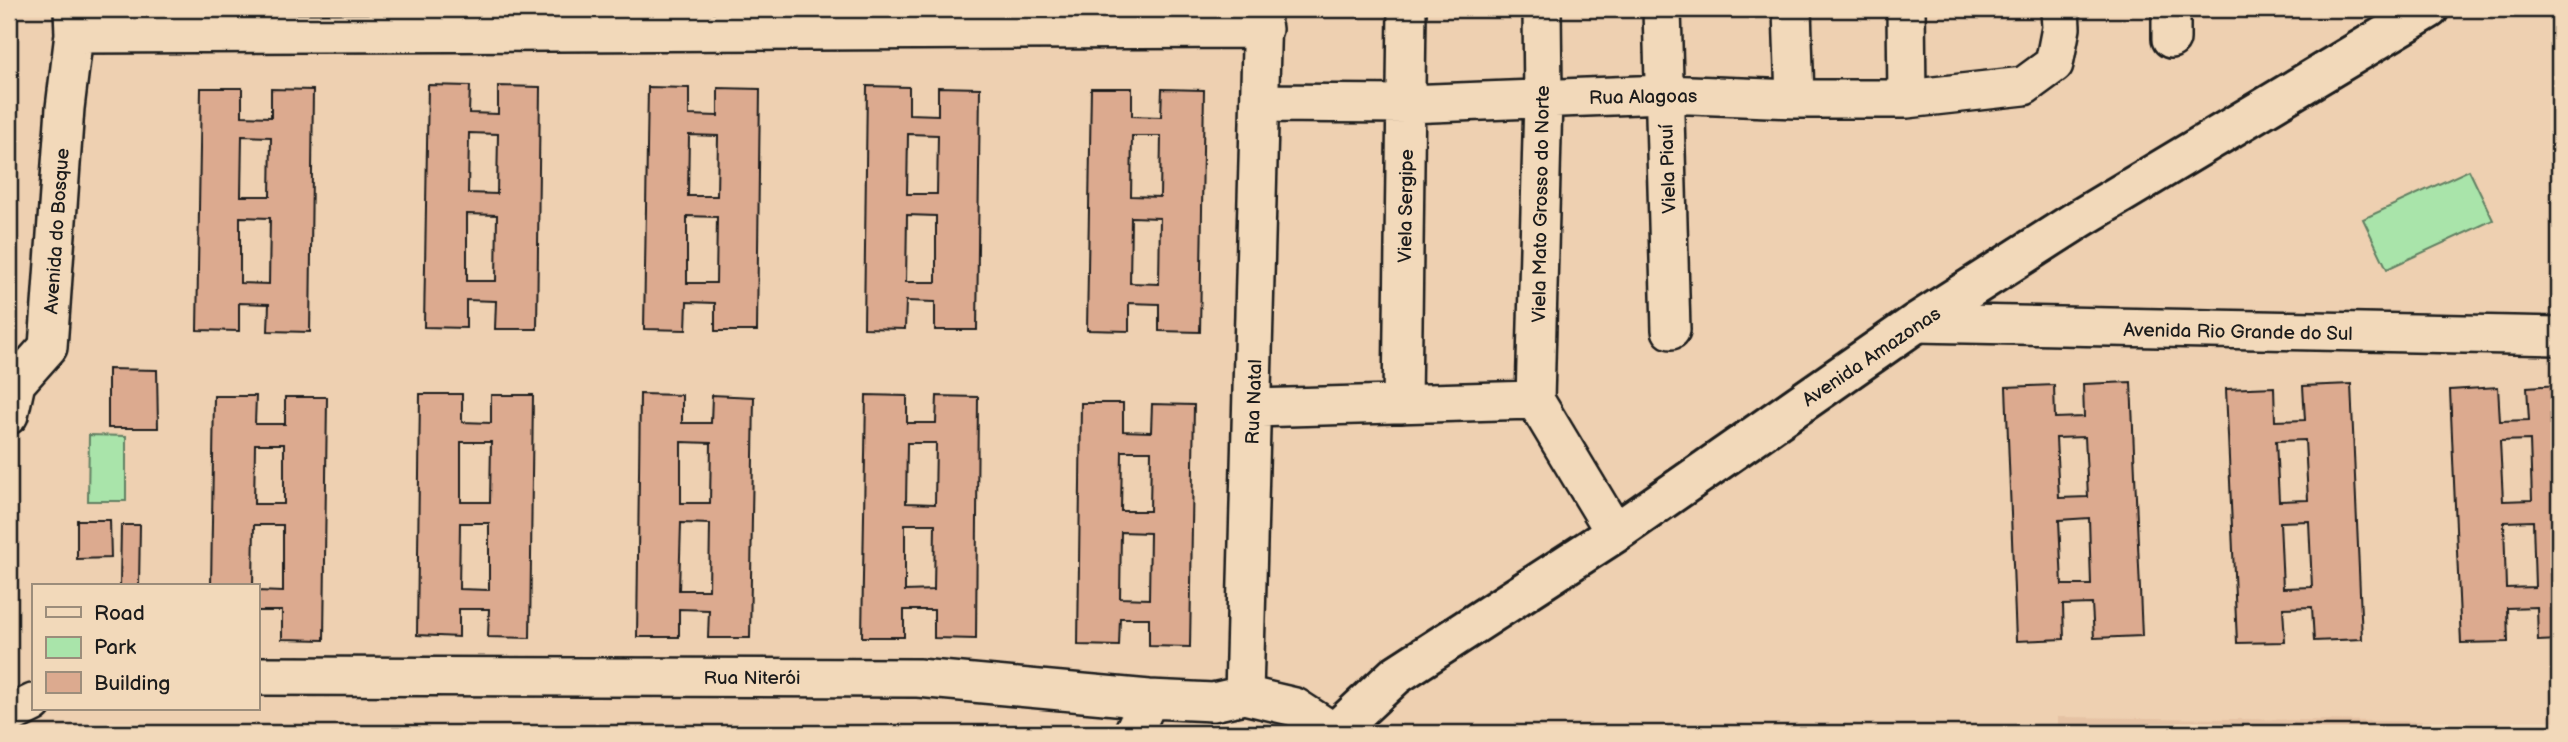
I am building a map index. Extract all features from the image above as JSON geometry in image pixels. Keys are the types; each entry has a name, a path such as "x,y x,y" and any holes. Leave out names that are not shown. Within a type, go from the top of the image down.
{"street":[{"name":"Viela Sergipe","path":"1402,404 1407,9"},
{"name":"Viela Mato Grosso do Norte","path":"1535,400 1543,99 1542,9"},
{"name":"Viela Piauí","path":"1662,9 1671,330"},
{"path":"1791,9 1795,99"},
{"path":"1906,9 1907,99"},
{"name":"Rua Alagoas","path":"1261,103 1407,104 1664,94 1795,99 1907,99 2024,86 2054,64 2062,29 2060,9"},
{"name":"Avenida Amazonas","path":"1334,733 1396,675 1615,533 1916,323 2079,219 2417,12"},
{"path":"74,21 1262,19"},
{"name":"Rua Natal","path":"1244,695 1262,19"},
{"name":"Avenida do Bosque","path":"9,415 16,383 48,347 74,21"},
{"name":"Avenida Rio Grande do Sul","path":"1916,323 2559,336"},
{"path":"1253,408 1535,400 1615,533"},
{"name":"Rua Niterói","path":"259,676 918,678 1149,699 1213,702 1244,695"},
{"path":"1244,695 1295,707 1334,733"},
{"path":"1133,733 1149,699"},
{"path":"9,715 32,704"}],"shaded area":[{"path":"2057,717 2559,723 2559,733 2057,733"}],"green space":[{"path":"2469,170 2493,220 2387,269 2363,219"},
{"path":"89,435 126,436 126,501 88,501"}],"building":[{"path":"428,85 470,86 469,113 498,114 498,86 540,87 537,329 495,329 496,301 466,300 466,328 424,327","holes":["469,133 498,134 497,194 468,193","467,214 497,215 496,281 467,281"]},
{"path":"867,86 909,87 909,114 938,115 938,87 980,88 977,330 935,330 935,302 906,301 905,329 864,328","holes":["908,134 938,135 937,194 907,194","907,215 936,216 936,282 906,282"]},
{"path":"648,87 689,88 689,115 718,116 718,88 760,89 757,331 715,331 715,303 687,302 686,330 644,329","holes":["689,135 718,136 717,196 688,196","687,216 717,217 716,283 687,283"]},
{"path":"201,88 242,88 242,116 271,117 271,89 313,90 310,332 268,331 269,304 239,303 239,331 197,330","holes":["242,136 271,137 270,196 241,196","240,217 270,218 269,284 240,283"]},
{"path":"1091,88 1132,88 1132,116 1161,117 1162,89 1204,90 1200,332 1159,331 1159,304 1129,303 1129,331 1087,330","holes":["1132,136 1161,136 1160,197 1131,196","1131,217 1160,218 1159,284 1130,283"]},
{"path":"108,369 157,370 158,428 108,428"},
{"path":"2131,382 2142,636 2094,638 2092,604 2063,605 2064,639 2016,641 2006,387 2054,385 2055,418 2084,417 2083,384","holes":["2085,437 2088,497 2059,498 2056,438","2089,518 2091,585 2062,585 2059,520"]},
{"path":"2351,384 2362,639 2314,641 2312,607 2283,608 2285,642 2237,643 2226,389 2274,387 2275,421 2305,420 2303,386","holes":["2305,440 2308,500 2279,501 2276,441","2309,521 2312,587 2283,588 2280,522"]},
{"path":"2559,385 2559,640 2538,641 2537,607 2507,608 2508,642 2461,643 2450,390 2498,387 2500,421 2529,420 2527,387","holes":["2530,440 2532,500 2503,501 2500,441","2533,521 2535,587 2506,588 2504,522"]},
{"path":"420,394 462,394 462,422 491,423 491,395 533,395 530,638 488,637 489,609 459,609 459,637 417,635","holes":["461,442 491,442 490,502 461,502","460,523 489,523 489,590 459,589"]},
{"path":"640,394 682,395 682,423 711,423 712,395 754,397 750,638 708,638 709,610 679,609 679,637 637,637","holes":["681,442 711,443 710,503 681,503","681,523 710,524 709,590 679,590"]},
{"path":"866,395 907,396 907,423 936,423 937,396 978,397 976,639 934,638 934,610 904,610 904,637 862,637","holes":["907,443 936,443 935,504 906,503","905,524 935,524 934,590 905,591"]},
{"path":"214,396 256,396 255,424 285,424 285,397 327,397 324,640 282,639 282,611 259,611 259,591 283,592 283,525 254,525 253,584 211,584","holes":["255,444 284,444 284,504 254,504"]},
{"path":"1081,403 1123,403 1123,431 1151,432 1152,404 1194,405 1190,647 1149,646 1149,618 1120,618 1119,646 1078,645","holes":["1122,451 1151,451 1150,511 1121,511","1121,532 1150,533 1149,599 1120,598"]},
{"path":"77,520 110,520 111,558 77,559"},
{"path":"121,525 140,525 139,584 120,584"}]}
